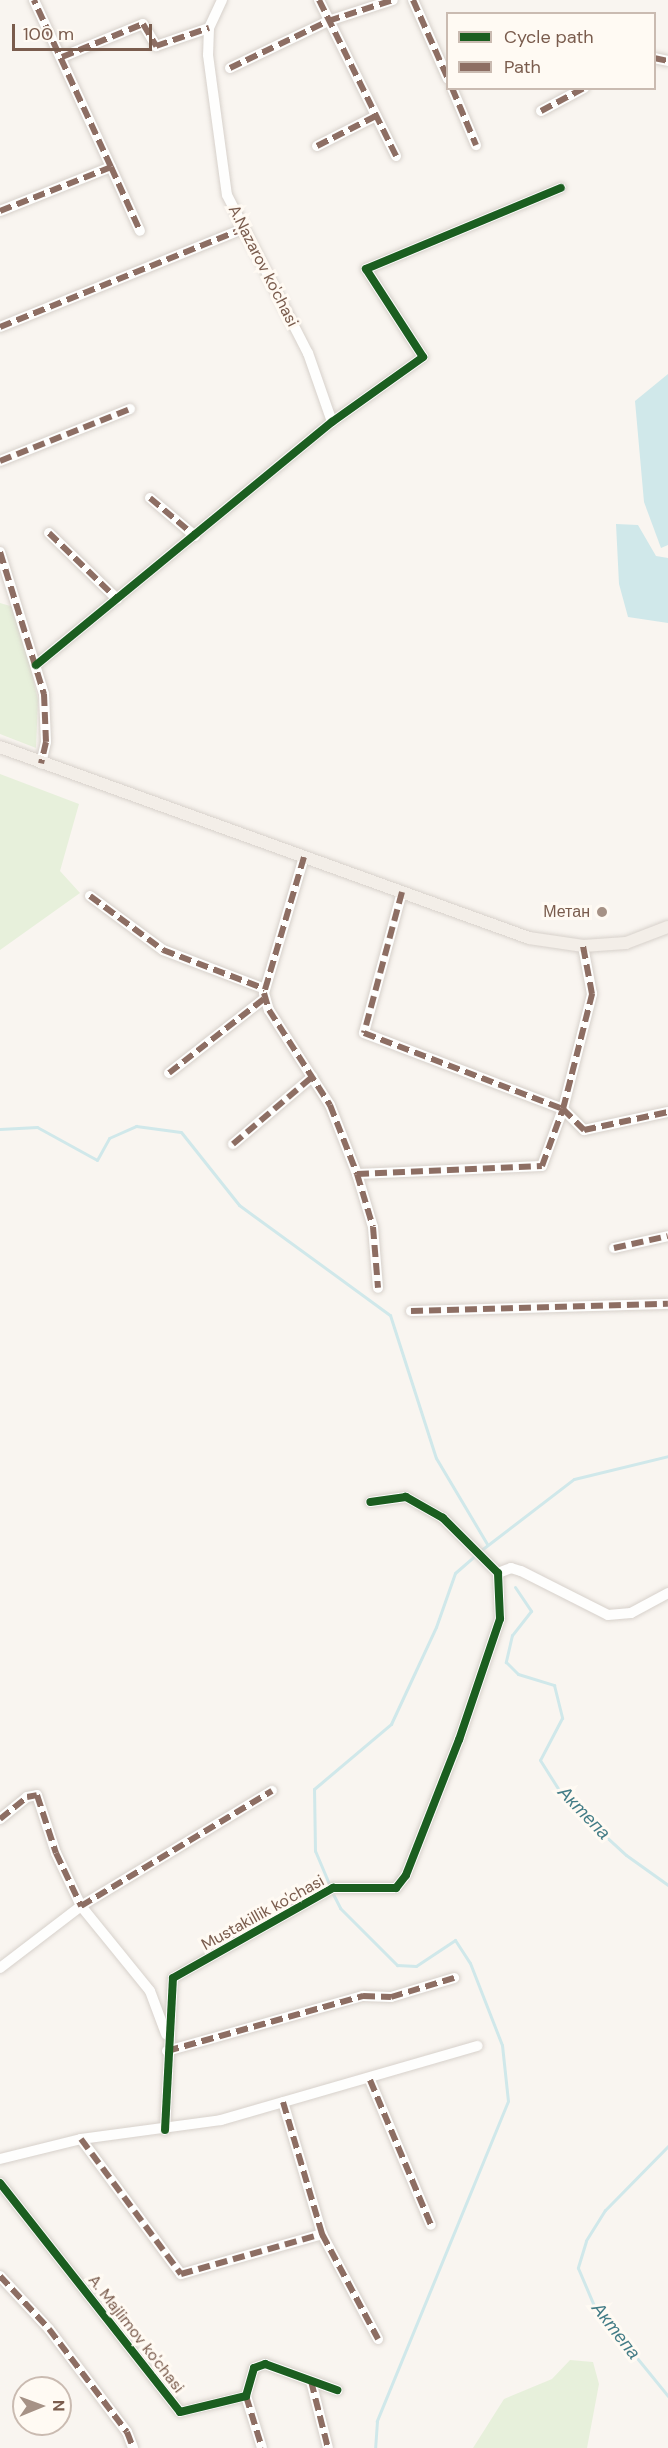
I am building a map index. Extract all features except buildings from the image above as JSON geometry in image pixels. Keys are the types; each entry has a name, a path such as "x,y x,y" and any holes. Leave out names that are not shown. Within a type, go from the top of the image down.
{"main road":[{"path":"0,747 530,938 583,946 626,943 668,927"}],"street":[{"path":"34,0 140,231"},
{"name":"A.Nazarov ko'chasi","path":"222,0 209,28 208,55 227,195 242,229 308,353 332,422"},
{"path":"320,0 328,21 396,156"},
{"path":"230,68 328,21 393,0"},
{"path":"413,0 446,77"},
{"path":"62,57 143,24 156,46 209,28"},
{"path":"453,90 476,145"},
{"path":"541,111 580,90"},
{"path":"316,146 376,116"},
{"path":"0,211 111,167"},
{"path":"36,665 332,422 423,357 366,268 561,188"},
{"path":"0,327 242,229"},
{"path":"0,461 130,410"},
{"path":"150,498 195,536"},
{"path":"48,533 117,599"},
{"path":"0,552 44,694 46,742 40,763"},
{"path":"169,1073 265,993 304,857"},
{"path":"402,892 364,1033 563,1109 584,1130 668,1112"},
{"path":"90,896 163,950 265,993 330,1105 357,1174 373,1227 378,1288"},
{"path":"357,1174 542,1166 563,1109 592,994 583,946"},
{"path":"233,1144 312,1077"},
{"path":"614,1248 668,1236"},
{"path":"411,1311 668,1304"},
{"path":"370,1502 406,1497 443,1518 498,1573 511,1568 521,1570 608,1615 631,1613 668,1593"},
{"name":"Mustakillik ko'chasi","path":"165,2130 167,2038 173,1978 333,1888 396,1888 406,1875 459,1740 500,1619 498,1573"},
{"path":"0,1968 81,1906 272,1791"},
{"path":"0,1819 27,1797 38,1795 56,1853 81,1906 150,1991 167,2038"},
{"path":"167,2051 363,1996 391,1997 454,1978"},
{"path":"0,2159 81,2139 165,2130 370,2080 477,2046"},
{"path":"370,2080 431,2225"},
{"path":"283,2102 322,2234 378,2339"},
{"path":"81,2139 181,2274 322,2234"},
{"name":"A. Majlimov ko'chasi","path":"0,2183 180,2412 246,2396"},
{"path":"0,2276 56,2338 127,2432 134,2448"},
{"path":"262,2448 246,2396 254,2368 266,2364 337,2390"},
{"path":"311,2381 328,2448"}],"green space":[{"path":"0,603 17,608 38,700 36,748 0,734"},
{"path":"0,774 79,804 60,871 80,893 0,950"},
{"path":"570,2360 593,2362 599,2384 587,2448 473,2448 504,2399 552,2379"}],"water":[{"path":"668,374 668,545 661,548 644,502 635,401"},
{"path":"616,524 638,525 656,556 668,558 668,623 628,617 619,584"}],"waterway":[{"path":"0,1129 37,1127 97,1160 109,1138 136,1126 181,1132 239,1205 390,1315 436,1458 487,1544"},
{"path":"480,1551 574,1479 668,1456"},
{"path":"330,1886 315,1851 314,1789 391,1724 436,1627 455,1573 476,1555"},
{"name":"Актепа","path":"515,1587 531,1611 512,1635 506,1662 518,1674 554,1685 562,1718 540,1760 564,1798 626,1855 668,1885"},
{"path":"332,1892 340,1908 397,1965 416,1966 455,1940 470,1963 502,2045 508,2101 377,2421 375,2448"},
{"name":"Актепа","path":"668,2146 605,2210 586,2241 578,2268 593,2304 668,2396"}],"marked path":[{"path":"0,211 111,167 34,0"},
{"path":"319,0 396,156"},
{"path":"230,68 328,21 393,0"},
{"path":"413,0 446,74"},
{"path":"62,57 143,24 156,46 209,28"},
{"path":"656,58 668,61"},
{"path":"453,90 476,145"},
{"path":"541,111 580,90"},
{"path":"317,146 376,116"},
{"path":"111,167 140,231"},
{"path":"0,327 242,229"},
{"path":"0,461 130,409"},
{"path":"150,498 195,536"},
{"path":"49,533 117,599"},
{"path":"0,552 44,694 46,742 41,763"},
{"path":"304,857 264,993 269,1010 330,1105 357,1174 373,1227 378,1288"},
{"path":"402,892 364,1033 563,1109 584,1130 668,1112"},
{"path":"90,896 163,950 265,989"},
{"path":"357,1174 542,1166 563,1109 592,994 583,946"},
{"path":"169,1073 265,998"},
{"path":"233,1144 312,1077"},
{"path":"614,1248 668,1236"},
{"path":"411,1311 668,1304"},
{"path":"0,1819 27,1797 37,1795 56,1853 81,1906 272,1791"},
{"path":"167,2051 363,1996 391,1997 454,1978"},
{"path":"370,2080 431,2225"},
{"path":"283,2102 322,2234 378,2339"},
{"path":"81,2139 181,2274 322,2234"},
{"path":"0,2276 49,2329 127,2432 133,2448"},
{"path":"311,2381 328,2448"},
{"path":"246,2396 262,2448"}],"cycle path":[{"path":"36,665 332,422 423,357 366,269 561,188"},
{"path":"165,2130 173,1978 333,1888 396,1888 406,1875 459,1740 500,1619 498,1573 443,1518 406,1497 370,1502"},
{"path":"0,2183 180,2412 246,2396 254,2368 265,2364 337,2390"}],"place":[{"name":"Метан","path":"602,912"}]}
